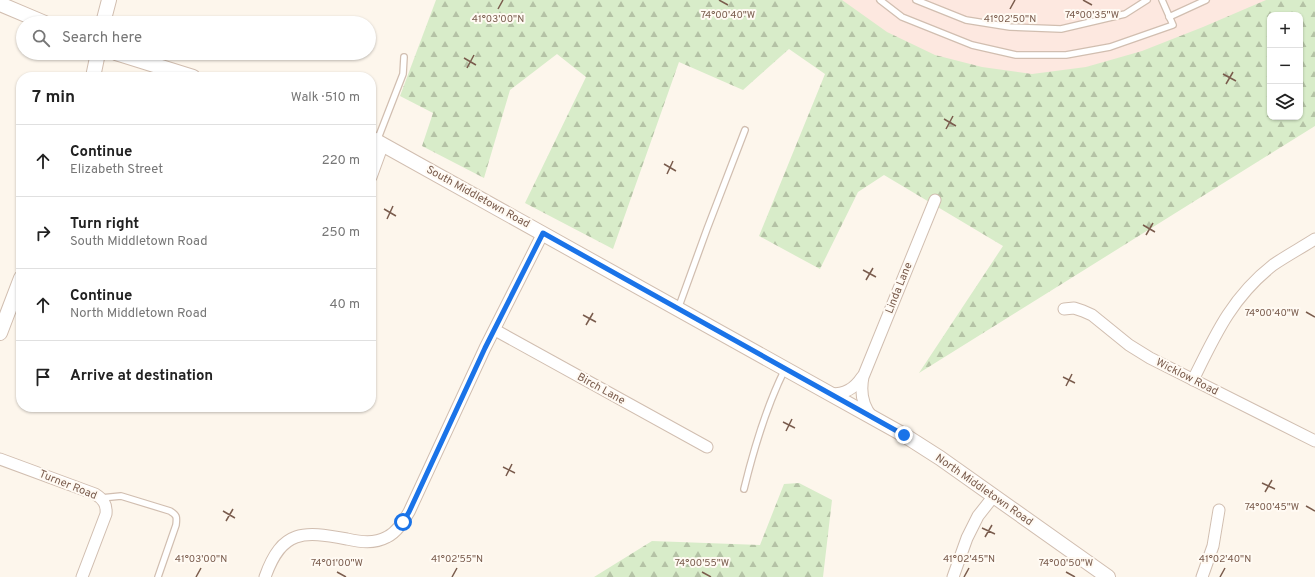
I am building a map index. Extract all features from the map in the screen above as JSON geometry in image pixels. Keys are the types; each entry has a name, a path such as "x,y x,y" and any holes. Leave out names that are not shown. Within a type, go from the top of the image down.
{"street":[{"path":"105,16 109,0"},
{"path":"0,4 28,16"},
{"path":"94,72 97,60"},
{"path":"138,60 177,72"},
{"name":"South Middletown Road","path":"377,141 858,409"},
{"name":"Linda Lane","path":"872,417 867,411 862,398 861,391 863,377 935,200"},
{"path":"265,577 274,555 281,546 290,539 300,535 320,534 360,542 369,542 388,536 396,530 409,512 495,330 543,233"},
{"path":"1193,380 1215,333 1241,296 1274,265 1315,239"},
{"path":"0,334 16,291"},
{"name":"Wicklow Road","path":"1064,309 1074,308 1092,315 1129,345 1150,358 1315,441"},
{"name":"Birch Lane","path":"495,330 707,447"},
{"name":"Linda Lane","path":"831,394 849,391 863,377"},
{"name":"North Middletown Road","path":"858,409 940,458 1108,577"},
{"name":"Turner Road","path":"0,459 95,494 105,502 106,514 82,577"},
{"path":"953,577 967,538 978,516 993,497"},
{"path":"1202,577 1212,546 1219,510"}],"lane":[{"path":"880,0 902,17 972,45 1016,55 1066,56 1110,47 1172,25 1162,0"},
{"path":"916,0 966,20 1010,27 1061,29 1125,14 1147,0"},
{"path":"1169,17 1206,0"},
{"path":"377,141 403,74 404,57"},
{"path":"678,310 745,130"},
{"path":"744,489 760,428 777,384 785,369"},
{"path":"101,498 121,496 170,511 176,515 176,525 158,577"}],"shaded area":[{"path":"833,0 1276,0 1156,55 1044,79 931,60"}],"green space":[{"path":"436,0 842,0 887,32 935,55 982,67 1032,74 1086,67 1142,51 1266,0 1315,0 1315,126 919,373 1003,246 884,175 858,192 820,269 759,236 825,74 789,49 743,90 679,62 613,249 525,203 586,77 557,54 510,90 484,178 422,146 433,113 400,96"},
{"path":"799,483 832,500 823,577 594,577 652,541 760,545 784,484"}],"route":[{"path":"403,522 485,348 543,233 678,310 904,435"}]}
